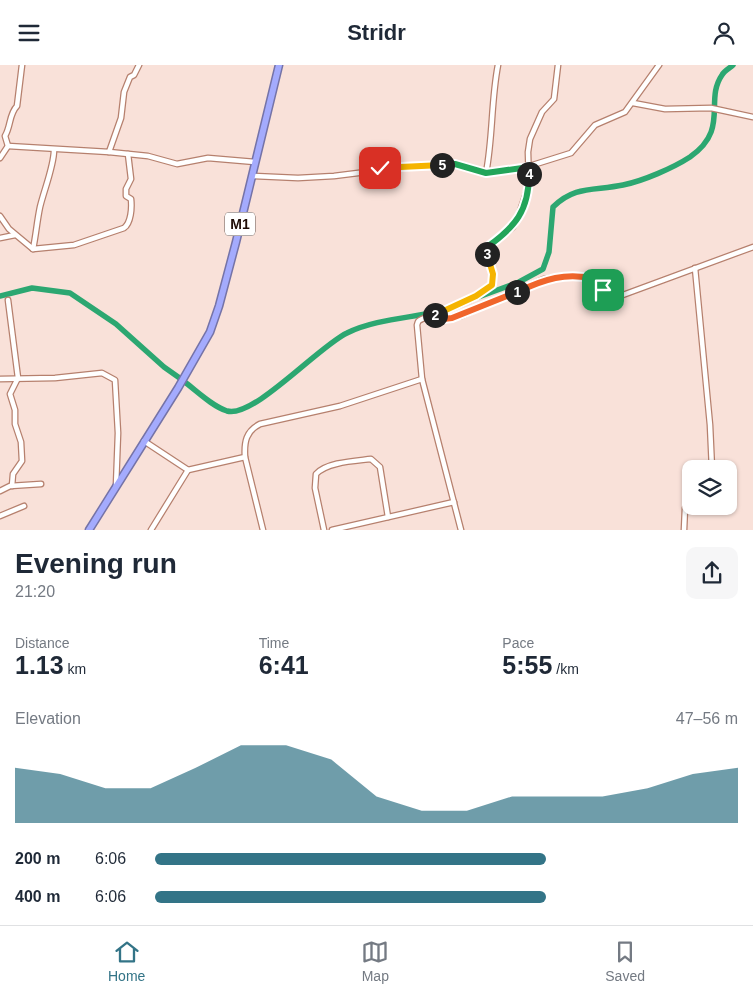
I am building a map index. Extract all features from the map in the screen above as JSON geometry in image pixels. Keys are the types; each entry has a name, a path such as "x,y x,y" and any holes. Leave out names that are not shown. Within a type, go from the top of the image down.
{"highway":[{"name":"M1","path":"89,530 186,376 207,338 219,306 279,65"}],"street":[{"path":"8,146 5,136 9,129 12,110 17,106 22,65"},
{"path":"109,152 122,113 124,92 130,77 134,75 140,65"},
{"path":"486,173 493,131 493,103 498,65"},
{"path":"461,530 422,379 416,325 421,319 431,317 470,300 492,285 493,274 486,249 516,223 528,189 530,139 542,112 554,99 558,65"},
{"path":"252,176 293,178 334,176 366,173 388,167 452,164 486,173 529,167 567,155 595,125 625,112 659,65"},
{"path":"633,103 665,109 711,108 753,117"},
{"path":"8,146 148,156 177,164 208,158 255,163"},
{"path":"0,158 8,146"},
{"path":"33,249 40,207 49,170 53,162 54,150"},
{"path":"0,216 15,235 33,249 79,244 127,227 132,208 131,199 126,196 126,189 131,179 128,154"},
{"path":"0,238 15,235"},
{"path":"431,317 442,320 470,313 548,278 572,275 596,279 609,300 753,247"},
{"path":"694,268 710,425 712,460"},
{"path":"8,300 18,378 10,394 15,410 15,425 22,442 22,461 12,474 12,486"},
{"path":"0,379 55,378 102,373 115,380 118,433 116,487"},
{"path":"263,530 245,457 246,437 253,428 260,424 340,406 422,379"},
{"path":"144,441 188,471"},
{"path":"151,530 188,471 245,457"},
{"path":"324,530 315,488 316,474 324,469 349,462 371,459 380,467 388,517"},
{"path":"0,491 12,486 41,485"},
{"path":"332,530 454,502"},
{"path":"0,516 24,507"},
{"path":"684,530 685,515"}],"waterway":[{"path":"473,299 519,282 543,269 549,252 553,207 561,200 577,192 623,185 649,177 683,161 702,147 713,126 717,85 723,74 733,65"},
{"path":"0,296 32,288 70,293 116,324 164,367 181,379"},
{"path":"186,383 221,409 227,411 238,410 253,404 269,393 335,340 347,333 379,322 436,312"}],"route":[{"path":"380,168 455,164 486,173 494,173 529,167 528,189 514,227 486,249 493,274 492,285 456,307 431,317 435,320 470,313 486,304 511,296 548,278 572,275 596,279 602,284 603,290"}]}
